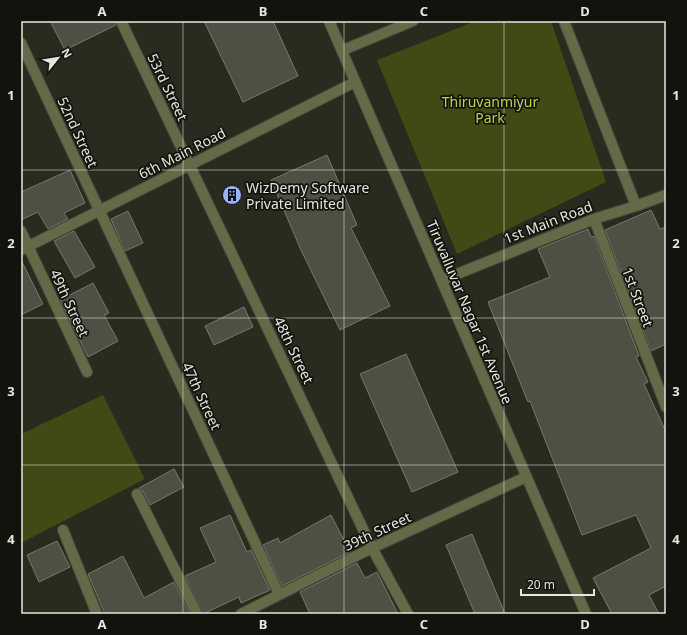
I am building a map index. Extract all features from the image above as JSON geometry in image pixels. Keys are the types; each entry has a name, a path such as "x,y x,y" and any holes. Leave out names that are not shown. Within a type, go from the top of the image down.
{"street":[{"name":"53rd Street","path":"121,21 190,165"},
{"name":"Tiruvalluvar Nagar 1st Avenue","path":"329,21 586,614"},
{"path":"342,50 413,21"},
{"path":"564,21 636,206"},
{"name":"52nd Street","path":"21,43 99,211"},
{"name":"6th Main Road","path":"24,248 355,82"},
{"name":"48th Street","path":"190,165 372,548 408,614"},
{"name":"1st Main Road","path":"442,280 594,219 666,195"},
{"name":"47th Street","path":"99,211 279,594"},
{"name":"1st Street","path":"594,219 666,407"},
{"name":"49th Street","path":"21,231 24,248 87,372"},
{"name":"39th Street","path":"241,614 372,548 526,477"},
{"path":"137,494 197,614"},
{"path":"63,530 97,614"}],"green space":[{"name":"Thiruvanmiyur Park","path":"476,21 551,21 606,182 457,254 377,60"},
{"path":"103,395 145,479 21,543 21,434"}],"building":[{"path":"50,21 115,21 116,25 65,50"},
{"path":"204,21 273,21 298,76 243,102"},
{"path":"327,155 357,225 351,228 390,306 340,330 301,250 271,180"},
{"path":"70,170 85,203 64,213 68,219 48,229 38,212 21,220 21,192"},
{"path":"651,210 660,229 666,227 666,344 651,351 605,230"},
{"path":"128,211 143,243 125,251 111,219"},
{"path":"588,229 591,237 594,236 639,356 636,357 648,382 644,384 666,432 666,586 649,595 659,614 612,614 593,578 651,548 636,515 582,535 530,401 528,402 488,302 550,277 538,249"},
{"path":"74,231 95,267 75,278 54,241"},
{"path":"21,260 43,304 21,315"},
{"path":"93,283 109,313 104,315 118,341 88,357 60,300"},
{"path":"244,307 253,327 214,345 205,326"},
{"path":"406,354 458,472 412,492 360,374"},
{"path":"174,469 184,487 150,505 143,491 139,488"},
{"path":"230,515 247,552 251,550 270,590 241,603 239,597 203,614 185,576 216,562 200,528"},
{"path":"331,515 350,552 282,586 263,545 278,538 280,543"},
{"path":"472,534 505,614 475,614 446,545"},
{"path":"57,541 70,567 39,582 27,555"},
{"path":"123,556 144,598 174,582 190,614 105,614 88,574"},
{"path":"357,563 365,578 377,572 398,614 310,614 300,592"}],"place":[{"name":"WizDemy Software Private Limited","path":"232,195"}]}
